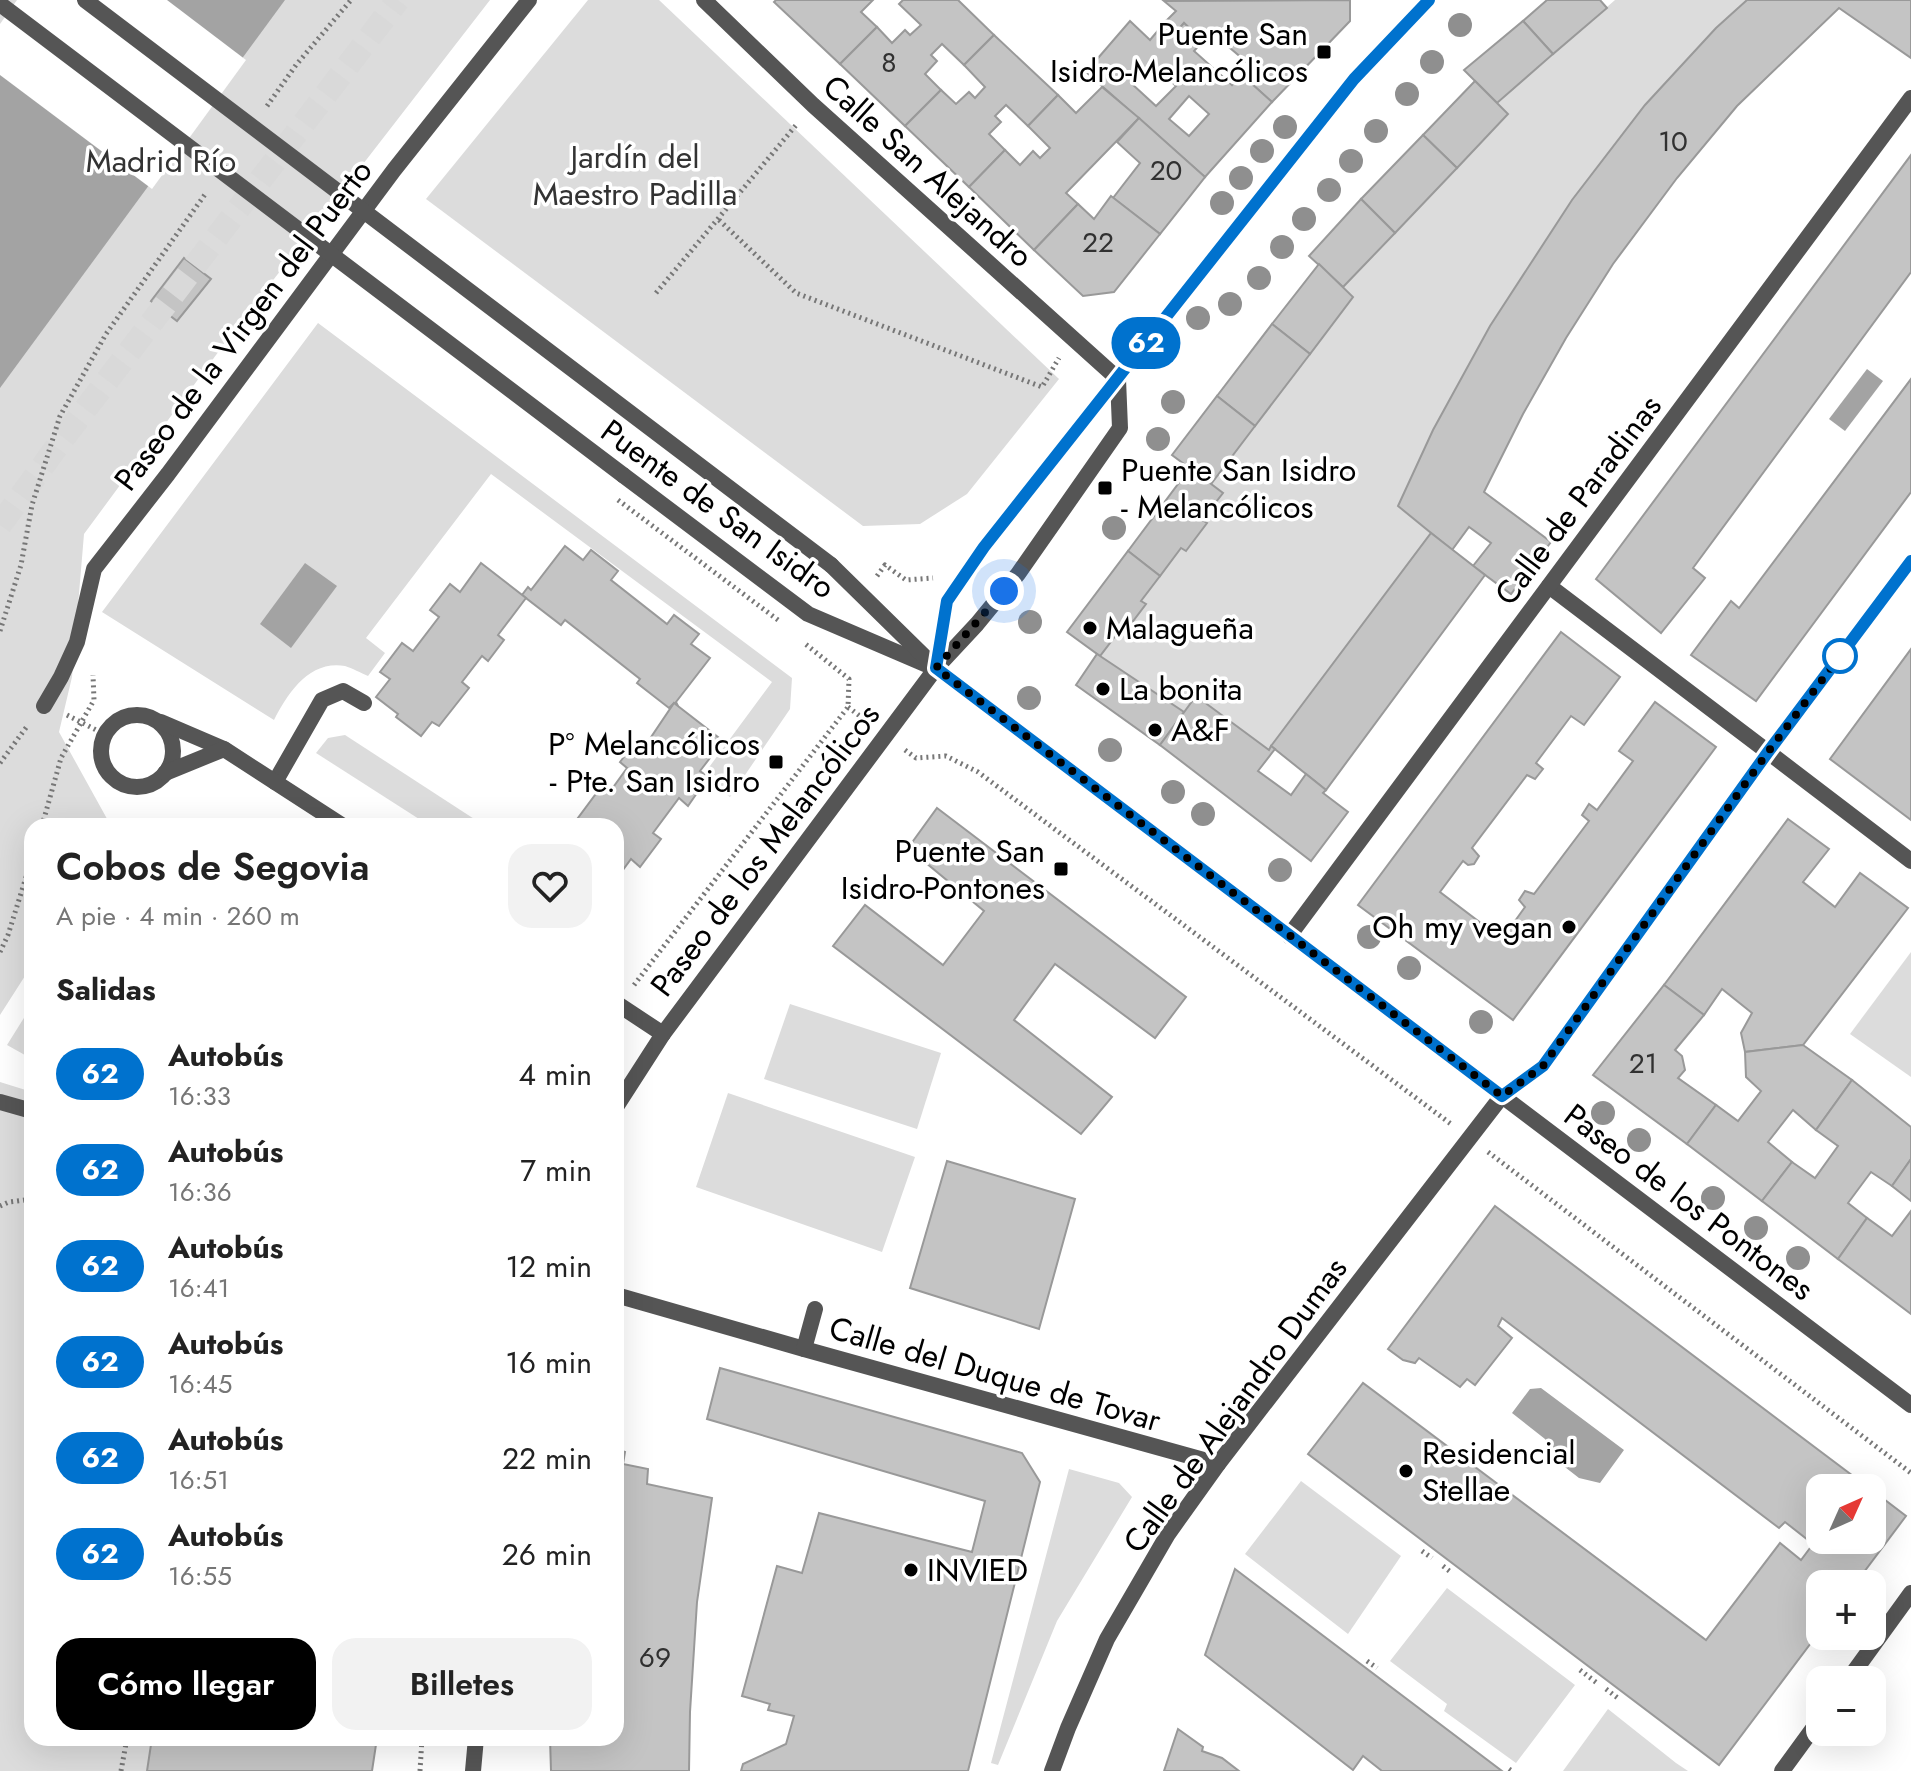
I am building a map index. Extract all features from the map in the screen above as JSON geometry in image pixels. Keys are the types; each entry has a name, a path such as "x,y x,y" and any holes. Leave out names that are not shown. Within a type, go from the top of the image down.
{"street":[{"name":"Puente de San Isidro","path":"85,0 831,565 936,668"},
{"name":"Paseo de la Virgen del Puerto","path":"44,706 77,642 94,569 394,170 529,0"},
{"name":"Calle San Alejandro","path":"704,0 813,105 1118,379"},
{"name":"Paseo de los Melancólicos","path":"936,668 947,601 984,547 1354,79 1424,1"},
{"name":"Puente de San Isidro","path":"0,4 798,607 837,628 936,668"},
{"name":"Calle de Paradinas","path":"1289,936 1911,98"},
{"name":"Paseo de los Melancólicos","path":"624,1095 663,1034 936,668 1018,574 1120,428 1118,379"},
{"name":"Calle de Alejandro Dumas","path":"1052,1771 1107,1639 1168,1534 1218,1464 1502,1096 1543,1066 1768,752 1911,561"},
{"path":"1549,586 1911,861"},
{"name":"Paseo de los Pontones","path":"936,668 1911,1405"},
{"path":"275,782 322,700 343,691 364,703"},
{"path":"155,720 171,738 171,762 165,773 157,781 134,787 113,778 101,758 104,734 111,725 132,715 155,720 224,749 331,818"},
{"path":"165,773 224,749"},
{"path":"624,1008 663,1034"},
{"path":"0,1102 24,1109"},
{"name":"Calle del Duque de Tovar","path":"624,1297 1218,1464"},
{"name":"Calle del Duque de Tovar","path":"804,1349 815,1309"},
{"path":"1858,1666 1911,1593"},
{"path":"1782,1771 1806,1738"},
{"path":"473,1771 475,1746"}],"path":[{"path":"261,114 296,65 351,0"},
{"path":"656,293 813,105"},
{"path":"0,631 21,565 32,505 60,416 106,334 210,188"},
{"path":"719,220 796,293 1042,387"},
{"path":"778,620 785,627"},
{"path":"634,985 848,707 849,679 793,634"},
{"path":"44,818 61,758 94,700 92,670 77,642"},
{"path":"0,763 31,722"},
{"path":"916,758 946,756 978,772 1445,1119"},
{"path":"0,952 24,884"},
{"path":"1497,1158 1911,1473"},
{"path":"0,1206 24,1200"},
{"path":"1422,1551 1432,1558"},
{"path":"1443,1566 1452,1573"},
{"path":"1367,1661 1377,1668"},
{"path":"1580,1670 1597,1683"},
{"path":"1606,1689 1619,1699"},
{"path":"121,1771 126,1746"},
{"path":"420,1771 422,1746"}],"green space":[{"name":"Madrid Río","path":"0,0 490,0 233,332 84,534 72,677 59,732 107,818 24,818 24,978 0,1015"},
{"name":"Jardín del Maestro Padilla","path":"588,0 659,0 1059,379 967,494 920,524 863,526 426,199"},
{"path":"1615,0 1747,0 1572,200 1490,326 1433,430 1398,506 1431,533 1269,750 1184,712 1100,656 1120,630 1125,633 1145,605 1141,601 1181,548 1187,551 1207,524 1202,520 1223,493 1211,484 1353,297 1343,287 1508,115 1497,103"},
{"path":"318,323 792,678 790,709 730,797 710,783 716,776 707,770 772,682 491,474 366,638 385,653 368,676 345,666 332,665 310,673 293,689 274,720 102,612"},
{"path":"345,735 473,818 418,818 316,753 328,738"},
{"path":"1911,952 1911,1077 1850,1034"},
{"path":"790,1004 941,1053 917,1129 764,1079"},
{"path":"24,1018 24,1055 7,1045"},
{"path":"0,1082 24,1090 24,1746 151,1746 147,1771 0,1771"},
{"path":"728,1093 915,1157 882,1252 696,1187"},
{"path":"1069,1469 1119,1483 1132,1497 1057,1621 998,1765 991,1763"},
{"path":"1301,1481 1401,1556 1348,1634 1245,1554"},
{"path":"1447,1588 1575,1685 1516,1763 1444,1711 1447,1704 1390,1661"},
{"path":"1608,1709 1676,1763 1688,1771 1563,1771"}],"shaded area":[{"path":"22,0 285,0 0,388 0,30"},
{"path":"1867,369 1883,381 1845,431 1829,419"},
{"path":"305,563 337,586 291,648 260,624"},
{"path":"1541,1388 1624,1450 1600,1483 1579,1478 1552,1457 1545,1439 1512,1413 1530,1389"}],"pier":[{"path":"17,0 167,0 246,60 152,189 0,75 0,24"}],"building":[{"path":"873,0 861,12 877,27 840,64 774,2"},
{"path":"903,0 958,0 994,35 964,65 942,44 931,55 937,61 925,74 941,90 905,126 840,64 877,27 892,43 905,30 910,35 921,25 899,4"},
{"path":"1350,0 1350,21 1272,102 1242,75 1250,65 1211,32 1203,41 1184,23 1177,31 1166,21 1176,11 1164,1"},
{"path":"1547,0 1600,0 1607,8 1553,54 1523,21"},
{"path":"1747,0 1911,0 1911,58 1839,8 1737,106 1677,178 1613,264 1566,338 1484,492 1551,542 1511,594 1473,566 1491,543 1469,527 1452,550 1398,506 1433,430 1490,326 1572,200 1645,105 1716,28"},
{"path":"1130,21 1150,40 1166,21 1177,31 1184,23 1203,41 1194,51 1232,85 1242,75 1272,102 1205,177 1086,72","holes":["1152,64 1176,86 1156,106 1132,84","1189,96 1209,114 1189,136 1169,119"]},
{"path":"1523,21 1553,54 1497,103 1464,70"},
{"path":"994,35 1058,95 1028,126 1006,105 995,116 1001,122 989,134 1005,150 969,187 905,126 941,90 956,104 969,92 975,98 985,87 964,65"},
{"path":"1475,81 1508,114 1457,168 1423,135"},
{"path":"1102,87 1139,118 1066,193 1078,204 1034,250 969,187 1005,150 1020,165 1033,151 1040,158 1050,148 1028,126 1058,95 1076,113"},
{"path":"1139,118 1205,177 1160,234 1113,198 1140,163 1117,142"},
{"path":"1423,135 1457,168 1395,233 1361,199"},
{"path":"1911,155 1911,272 1693,568 1705,578 1661,633 1596,579"},
{"path":"1111,196 1160,234 1114,292 1083,296 1034,250 1078,204 1094,219"},
{"path":"1361,199 1395,233 1343,287 1309,256"},
{"path":"184,258 211,279 177,321 151,301"},
{"path":"1319,264 1353,297 1310,354 1272,324"},
{"path":"1272,324 1310,354 1255,426 1217,396"},
{"path":"1911,379 1911,492 1756,701 1691,655 1731,601 1739,608"},
{"path":"1217,396 1255,426 1211,484 1172,455"},
{"path":"1190,468 1223,493 1202,520 1207,523 1186,551 1181,548 1160,576 1128,551"},
{"path":"1431,533 1485,575 1326,790 1271,746"},
{"path":"565,546 583,560 591,550 618,571 611,580 667,624 674,615 699,634 691,644 710,658 676,702 678,706 674,703 669,708 637,683 640,679 565,620 561,625 522,595 528,587 531,590"},
{"path":"1128,551 1160,576 1141,601 1146,604 1124,633 1120,630 1100,656 1067,632"},
{"path":"481,563 526,598 498,635 504,640 488,661 482,656 462,682 469,688 439,726 432,722 421,736 376,697 390,679 380,672 402,643 413,651 439,617 430,610 450,584 460,592"},
{"path":"1561,632 1620,677 1584,725 1571,716 1536,763 1543,769 1535,779 1527,775 1472,848 1479,856 1474,864 1468,865 1463,861 1440,892 1502,939 1525,907 1519,900 1525,891 1534,894 1589,821 1582,815 1589,804 1597,810 1633,761 1619,751 1655,702 1716,747 1513,1020 1358,905"},
{"path":"1911,649 1911,820 1830,759"},
{"path":"1097,654 1184,712 1160,745 1076,685"},
{"path":"1196,696 1269,750 1271,746 1275,749 1258,771 1291,795 1306,774 1326,790 1323,793 1348,812 1311,861 1160,745"},
{"path":"674,703 723,741 700,771 708,777 688,806 679,798 653,833 661,839 640,867 631,859 624,868 624,818 578,818 601,787 609,793 627,768 620,762 637,740 645,746"},
{"path":"937,808 1186,997 1155,1038 1055,964 1014,1020 1112,1097 1081,1134 833,946 865,905 943,965 984,911 908,848"},
{"path":"1788,819 1829,849 1803,882 1835,907 1860,873 1908,908 1803,1045 1745,1052 1741,1033 1752,1013 1722,989 1704,1015 1664,985"},
{"path":"1664,985 1704,1015 1675,1050 1682,1056 1685,1070 1678,1078 1716,1105 1687,1144 1593,1075"},
{"path":"1803,1045 1852,1080 1816,1130 1793,1110 1768,1142 1792,1162 1762,1201 1687,1144 1716,1105 1738,1121 1761,1091 1746,1077 1745,1052"},
{"path":"1852,1080 1911,1127 1911,1159 1892,1186 1871,1172 1848,1203 1867,1218 1838,1259 1762,1201 1792,1162 1815,1178 1838,1146 1816,1130"},
{"path":"1911,1159 1911,1201 1892,1186"},
{"path":"947,1161 1075,1199 1039,1329 910,1288"},
{"name":"Residencial Stellae","path":"1495,1206 1850,1474 1806,1474 1806,1538 1785,1522 1779,1528 1502,1318 1498,1326 1512,1338 1475,1385 1467,1379 1460,1387 1419,1358 1415,1363 1403,1360 1388,1349"},
{"path":"1911,1211 1911,1314 1838,1259 1867,1218 1892,1236"},
{"name":"INVIED","path":"720,1368 1022,1453 1040,1482 968,1771 741,1771 743,1764 786,1744 794,1716 768,1710 770,1704 742,1696 777,1566 802,1573 819,1513 972,1552 985,1501 707,1419"},
{"name":"Residencial Stellae","path":"1363,1383 1706,1640 1780,1543 1801,1560 1806,1553 1878,1554 1866,1570 1806,1570 1806,1650 1719,1765 1308,1454"},
{"path":"624,1464 648,1469 647,1484 712,1498 697,1602 689,1771 551,1771 550,1746 624,1746"},
{"name":"Residencial Stellae","path":"1886,1501 1906,1516 1886,1543"},
{"path":"1235,1569 1502,1771 1382,1771 1363,1756 1353,1770 1205,1655"},
{"path":"1178,1729 1203,1747 1202,1751 1222,1758 1239,1771 1164,1771"},
{"path":"151,1746 376,1746 372,1771 147,1771"}],"tunnel":[{"path":"0,525 398,0"}],"bus line":[{"name":"62","path":"1429,0 1354,79 984,547 947,601 936,668 1502,1096 1543,1066 1768,752 1911,561"}],"place":[{"name":"Puente San Isidro-Melancólicos","path":"1324,52"},
{"name":"Puente San Isidro - Melancólicos","path":"1105,488"},
{"name":"Malagueña","path":"1090,628"},
{"name":"La bonita","path":"1103,689"},
{"name":"A&F","path":"1155,730"},
{"name":"Pº Melancólicos - Pte. San Isidro","path":"776,762"},
{"name":"Puente San Isidro-Pontones","path":"1061,869"},
{"name":"Oh my vegan","path":"1569,927"},
{"name":"Residencial Stellae","path":"1406,1471"},
{"name":"INVIED","path":"911,1570"}],"route":[{"path":"1004,591 936,668 1502,1096 1543,1066 1840,656"}]}
